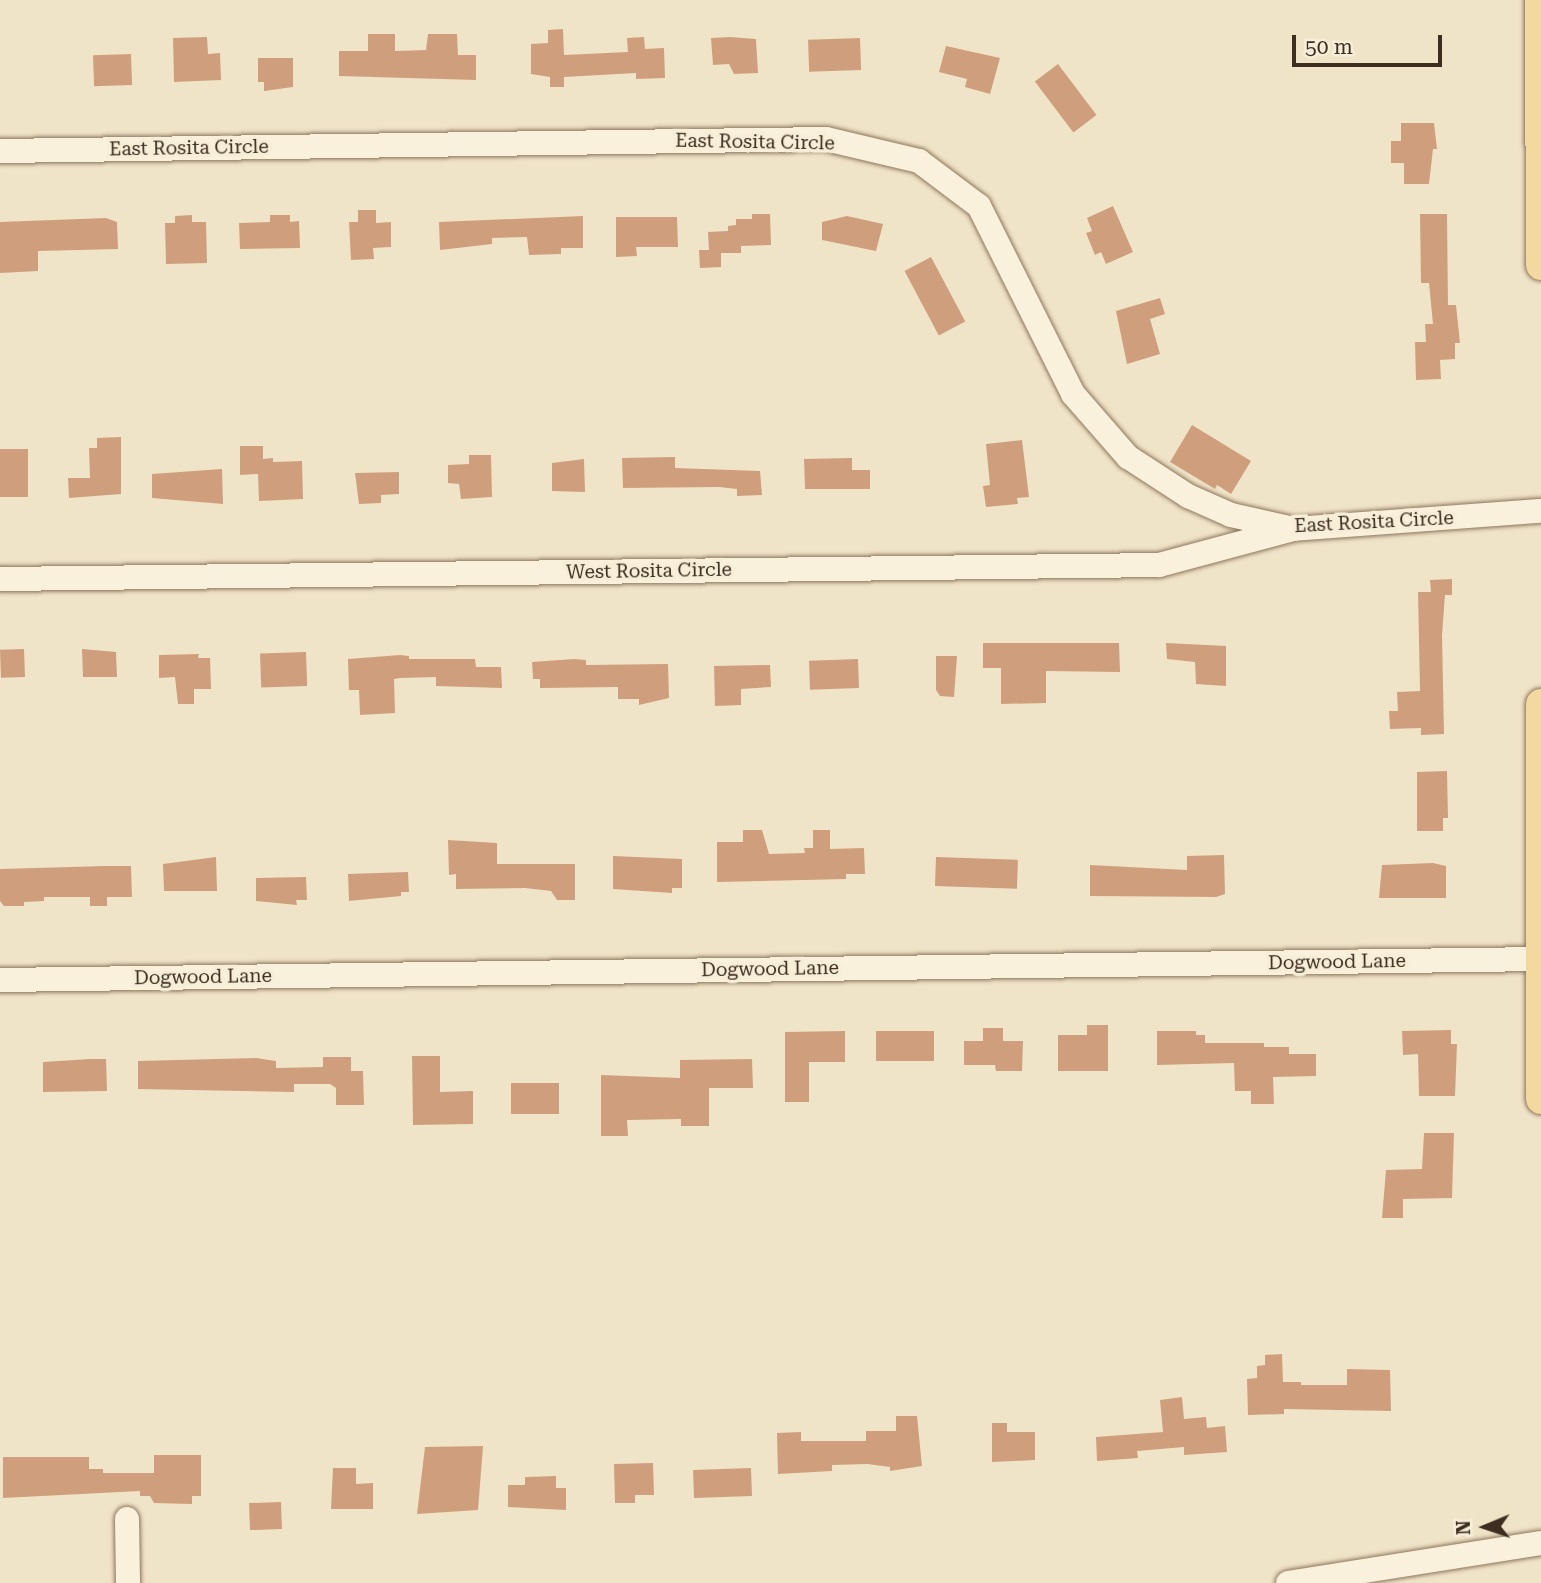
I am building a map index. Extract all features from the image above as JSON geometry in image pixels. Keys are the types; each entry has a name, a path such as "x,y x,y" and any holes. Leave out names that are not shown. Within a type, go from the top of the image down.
{"main road":[{"path":"1541,0 1541,265"},
{"path":"1541,704 1541,1099"}],"street":[{"name":"East Rosita Circle","path":"0,151 826,139 919,161 979,206 1073,394 1128,457 1188,496 1230,514 1293,529 1541,511"},
{"name":"West Rosita Circle","path":"0,579 1159,565 1293,529"},
{"name":"Dogwood Lane","path":"0,980 1540,959"},
{"path":"127,1518 128,1583"},
{"path":"1289,1583 1541,1544"}],"building":[{"path":"563,29 564,55 628,52 627,38 644,37 645,49 664,48 665,78 636,79 636,73 564,77 564,87 550,87 550,77 531,74 531,44 548,43 548,30"},
{"path":"368,34 395,34 395,51 426,50 428,34 457,34 458,55 476,55 476,80 339,76 339,51 368,51"},
{"path":"207,37 208,54 220,53 221,80 174,82 173,38"},
{"path":"711,38 756,39 758,73 734,74 729,64 713,65"},
{"path":"860,38 861,70 809,72 808,40"},
{"path":"946,46 1000,58 990,94 965,87 967,79 939,72"},
{"path":"131,54 132,85 94,86 93,55"},
{"path":"258,58 293,58 293,87 264,91 264,82 258,82"},
{"path":"1058,64 1097,115 1073,133 1035,81"},
{"path":"1401,123 1434,123 1437,149 1433,149 1429,184 1404,184 1404,163 1391,163 1391,141 1401,141"},
{"path":"1113,206 1133,252 1106,264 1101,252 1095,255 1086,233 1092,231 1087,218"},
{"path":"358,210 376,210 376,223 391,222 391,247 373,248 374,259 351,260 349,222 358,222"},
{"path":"752,214 770,214 771,245 741,246 741,253 721,253 721,267 700,268 699,250 709,250 708,232 728,231 728,226 736,225 736,219 752,219"},
{"path":"1420,214 1447,214 1448,305 1456,305 1460,343 1455,343 1455,359 1440,360 1441,379 1416,380 1415,342 1426,342 1425,324 1433,324 1429,283 1421,283"},
{"path":"192,215 192,222 206,222 207,263 166,264 165,223 175,223 175,216"},
{"path":"270,215 290,215 290,222 299,221 300,248 240,249 239,223 270,222"},
{"path":"583,216 583,248 561,248 561,254 529,255 527,237 492,238 492,244 440,250 439,222"},
{"path":"847,216 883,224 876,251 822,240 822,222"},
{"path":"616,217 677,217 678,247 636,247 637,256 616,257"},
{"path":"106,218 117,222 118,249 38,251 38,271 0,273 0,222"},
{"path":"931,257 965,321 939,336 905,271"},
{"path":"1160,298 1165,314 1150,319 1160,354 1127,364 1116,311"},
{"path":"1192,425 1251,461 1231,494 1217,485 1215,489 1170,462"},
{"path":"121,437 121,494 69,498 68,478 90,478 89,448 97,448 97,438"},
{"path":"1022,440 1029,497 1017,498 1018,504 986,507 983,486 990,485 986,444"},
{"path":"240,446 263,446 263,459 273,458 273,462 302,461 303,499 259,501 258,474 240,475"},
{"path":"0,449 28,449 28,497 0,497"},
{"path":"469,455 491,455 492,497 461,499 459,484 448,483 448,465 469,464"},
{"path":"675,457 675,468 760,471 762,495 737,496 737,489 719,487 623,488 622,458"},
{"path":"852,458 852,470 870,470 870,489 805,489 804,459"},
{"path":"584,459 585,492 552,491 552,463"},
{"path":"222,469 223,504 152,498 152,474"},
{"path":"399,472 399,494 381,495 381,503 359,504 355,473"},
{"path":"1452,579 1452,595 1445,595 1442,635 1444,734 1421,735 1421,728 1390,729 1389,711 1398,711 1397,692 1420,691 1418,592 1431,592 1430,580"},
{"path":"983,643 1119,643 1120,672 1046,671 1046,703 1001,704 1001,668 983,668"},
{"path":"1166,643 1226,646 1226,686 1196,684 1195,662 1167,659"},
{"path":"24,649 25,677 1,678 0,650"},
{"path":"82,649 116,652 117,677 83,677"},
{"path":"306,652 307,686 261,688 260,654"},
{"path":"199,654 198,658 210,658 211,689 194,689 194,704 178,704 175,677 159,678 159,655"},
{"path":"409,656 409,659 475,659 476,667 501,667 502,688 436,686 436,677 394,679 395,713 360,715 359,690 349,690 348,659"},
{"path":"936,656 957,656 954,697 940,696 936,690"},
{"path":"858,659 859,688 810,690 809,661"},
{"path":"586,660 586,665 668,664 669,698 639,705 639,699 618,699 618,687 540,688 540,679 533,679 532,662"},
{"path":"770,665 771,687 741,689 741,705 715,706 714,666"},
{"path":"1447,771 1448,818 1443,818 1443,831 1417,831 1417,772"},
{"path":"743,830 762,830 769,854 805,853 804,848 813,848 813,830 830,830 830,849 864,848 865,874 846,874 846,879 717,882 717,842 743,842"},
{"path":"448,840 497,843 497,864 575,864 575,900 557,900 551,891 525,888 456,889 456,874 449,875"},
{"path":"1224,855 1225,894 1216,897 1090,896 1090,865 1187,870 1187,856"},
{"path":"613,856 682,859 682,888 672,888 672,893 613,889"},
{"path":"216,857 217,891 164,891 163,864"},
{"path":"936,857 1018,860 1017,889 935,886"},
{"path":"1433,863 1446,866 1446,898 1379,898 1382,865"},
{"path":"131,866 132,897 107,897 107,906 90,906 90,897 44,897 44,901 24,902 24,906 4,906 0,901 0,869"},
{"path":"408,872 409,892 401,892 401,896 349,901 348,874"},
{"path":"306,877 307,900 296,900 297,905 256,901 256,878"},
{"path":"1087,1025 1108,1025 1108,1071 1058,1071 1058,1035 1087,1035"},
{"path":"983,1028 1003,1028 1003,1041 1023,1041 1022,1071 996,1071 995,1065 964,1065 964,1041 983,1041"},
{"path":"1451,1030 1451,1044 1457,1044 1455,1096 1419,1096 1418,1054 1403,1055 1402,1031"},
{"path":"845,1031 845,1062 809,1062 809,1102 785,1102 785,1032"},
{"path":"876,1031 934,1031 934,1061 876,1061"},
{"path":"1157,1031 1196,1031 1196,1035 1205,1035 1205,1043 1264,1043 1264,1047 1289,1047 1289,1054 1316,1054 1316,1076 1273,1077 1274,1104 1251,1104 1251,1091 1235,1091 1234,1063 1157,1065"},
{"path":"412,1056 440,1056 440,1092 473,1091 473,1124 413,1125"},
{"path":"323,1057 351,1057 351,1071 363,1071 364,1105 336,1105 336,1088 330,1084 294,1084 294,1092 138,1089 138,1061 256,1058 276,1061 276,1068 323,1067"},
{"path":"106,1059 107,1091 43,1092 43,1062"},
{"path":"752,1059 753,1088 709,1088 709,1126 681,1126 681,1119 627,1120 628,1136 601,1136 601,1075 680,1078 680,1060"},
{"path":"511,1083 559,1083 559,1114 511,1114"},
{"path":"1424,1133 1454,1133 1452,1198 1403,1199 1403,1218 1382,1218 1386,1170 1422,1169"},
{"path":"1282,1354 1283,1382 1301,1382 1301,1385 1347,1385 1347,1369 1390,1370 1391,1411 1284,1409 1284,1414 1248,1415 1247,1379 1257,1378 1257,1366 1265,1365 1265,1355"},
{"path":"1182,1397 1184,1419 1206,1417 1207,1428 1225,1426 1227,1452 1184,1455 1184,1447 1137,1451 1138,1458 1097,1461 1096,1437 1163,1432 1160,1400"},
{"path":"896,1416 917,1416 922,1466 890,1471 890,1467 867,1464 832,1465 832,1471 778,1474 777,1433 801,1432 801,1441 866,1441 866,1431 896,1431"},
{"path":"992,1423 1007,1423 1007,1432 1035,1432 1035,1460 992,1462"},
{"path":"483,1446 478,1510 417,1514 425,1447"},
{"path":"154,1455 201,1455 201,1496 192,1496 192,1504 154,1503 150,1496 140,1496 140,1491 3,1498 3,1457 89,1457 89,1469 103,1469 103,1473 154,1473"},
{"path":"653,1463 654,1495 635,1495 635,1503 615,1503 614,1464"},
{"path":"333,1468 356,1468 356,1484 373,1483 373,1509 331,1509"},
{"path":"751,1468 752,1496 694,1498 693,1470"},
{"path":"556,1476 556,1488 566,1488 566,1510 508,1507 508,1485 525,1485 525,1477"},
{"path":"281,1502 282,1529 250,1530 249,1503"}]}
